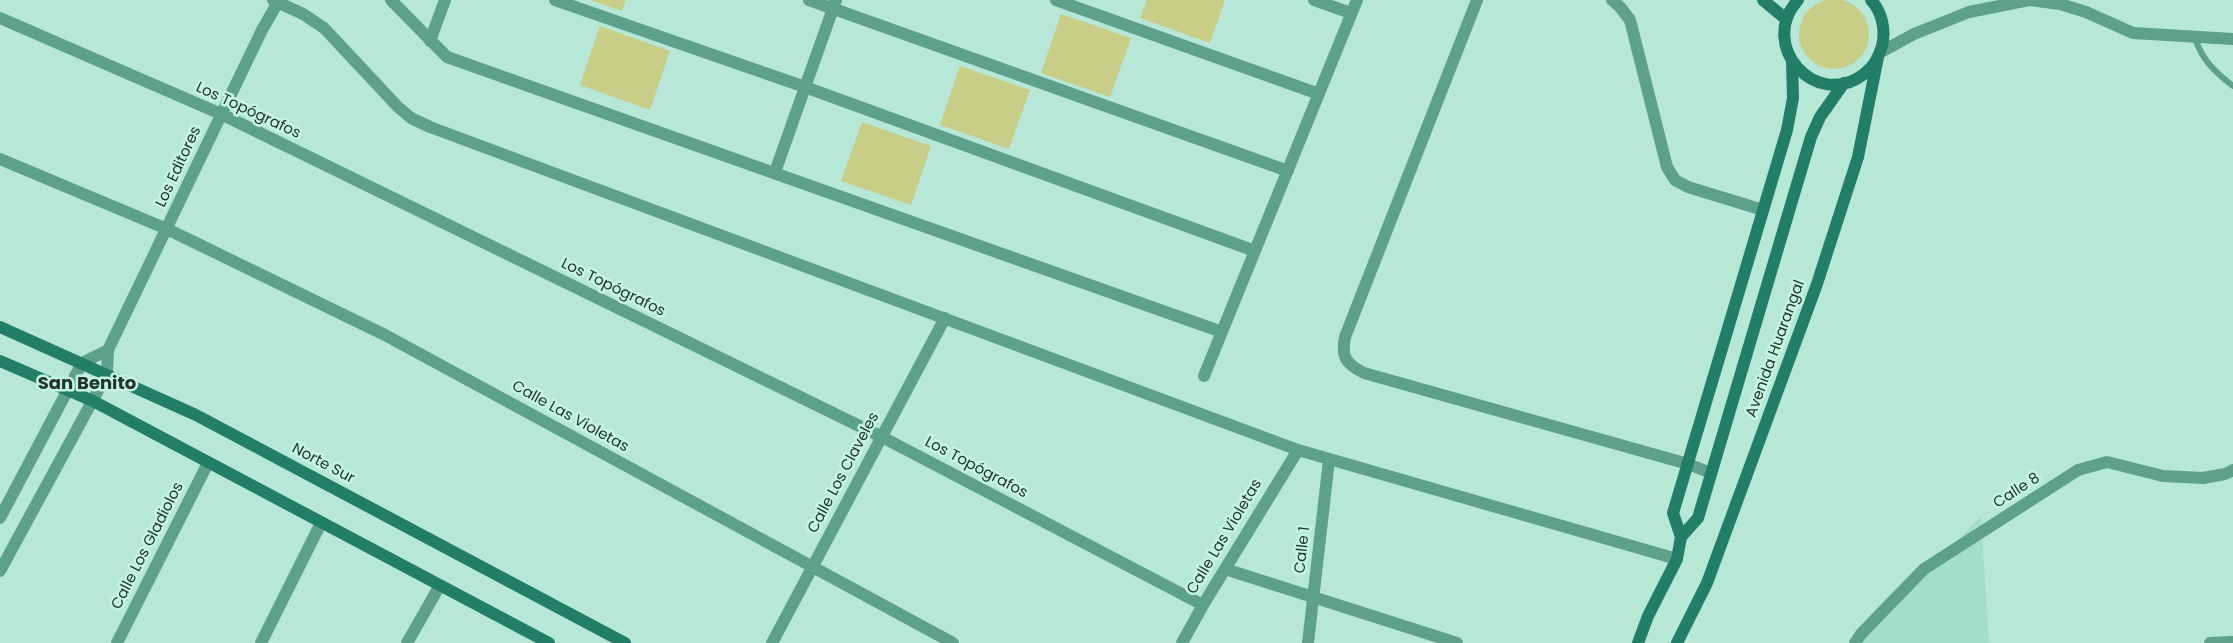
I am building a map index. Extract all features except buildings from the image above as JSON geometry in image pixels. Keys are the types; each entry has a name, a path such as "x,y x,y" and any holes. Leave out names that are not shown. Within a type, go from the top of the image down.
{"street":[{"path":"391,0 447,57 1222,332"},
{"path":"430,41 445,0"},
{"path":"555,0 805,87 1255,251"},
{"path":"809,0 834,4 1288,171"},
{"path":"1056,0 1319,94"},
{"path":"1314,0 1352,13"},
{"path":"1204,376 1357,0"},
{"path":"1477,0 1345,337 1342,349 1345,359 1353,368 1364,373 1688,464 1711,473"},
{"path":"1612,0 1630,20 1667,167 1675,180 1688,187 1763,210"},
{"path":"1764,0 1786,19"},
{"path":"1798,0 1786,19 1784,34 1786,49 1792,62 1802,73 1815,81 1829,84 1844,83 1864,74 1880,54 1914,34 1968,12 2030,0 2060,4 2086,12 2133,32 2195,38 2233,39"},
{"name":"Avenida Huarangal","path":"1677,643 1707,583 1817,284 1858,157 1884,39 1880,13 1870,0"},
{"path":"275,1 304,14 324,28 398,107 411,118 423,124 1298,450 1676,559"},
{"name":"Los Editores","path":"107,374 108,350 275,1"},
{"path":"775,172 834,4"},
{"name":"Los Topógrafos","path":"0,18 221,114 882,437 1203,605"},
{"path":"1681,537 1673,514 1790,114 1793,98 1792,62"},
{"name":"Avenida Huarangal","path":"1638,643 1648,616 1676,559 1681,537 1698,518 1811,137 1820,117 1844,83"},
{"name":"Calle Las Violetas","path":"0,159 167,229 385,335 953,643"},
{"name":"Calle Los Claveles","path":"772,643 945,318"},
{"name":"Norte Sur","path":"0,327 196,415 625,643"},
{"path":"0,518 4,501 82,363 108,350"},
{"path":"0,361 92,401 548,643"},
{"path":"0,571 107,374"},
{"name":"Calle Las Violetas","path":"1182,643 1224,569 1298,450"},
{"name":"Calle 1","path":"1308,643 1329,460"},
{"name":"Calle 8","path":"1855,643 1861,634 1924,569 2078,470 2106,462 2163,476 2203,478 2225,474 2233,470"},
{"name":"Calle Los Gladiolos","path":"117,643 208,463"},
{"path":"261,643 321,523"},
{"path":"1224,569 1456,643"},
{"path":"407,643 439,586"},
{"path":"1631,643 1648,616"},
{"path":"2210,643 2233,642"}],"lane":[{"path":"2195,38 2200,53 2208,65 2233,86"}],"shaded area":[{"path":"1834,-1 1847,2 1859,9 1866,21 1869,34 1866,47 1859,59 1847,66 1834,69 1821,66 1809,59 1802,47 1799,34 1802,21 1809,9 1821,2"},
{"path":"590,0 626,0 622,11"},
{"path":"1147,0 1225,0 1210,43 1140,18"},
{"path":"1061,14 1131,38 1110,97 1041,73"},
{"path":"600,26 670,51 650,110 580,85"},
{"path":"960,66 1030,90 1009,149 940,125"},
{"path":"862,122 931,146 911,205 841,181"},
{"path":"1981,516 1989,643 1857,643"}],"district":[{"name":"San Benito","path":"87,384"}]}
